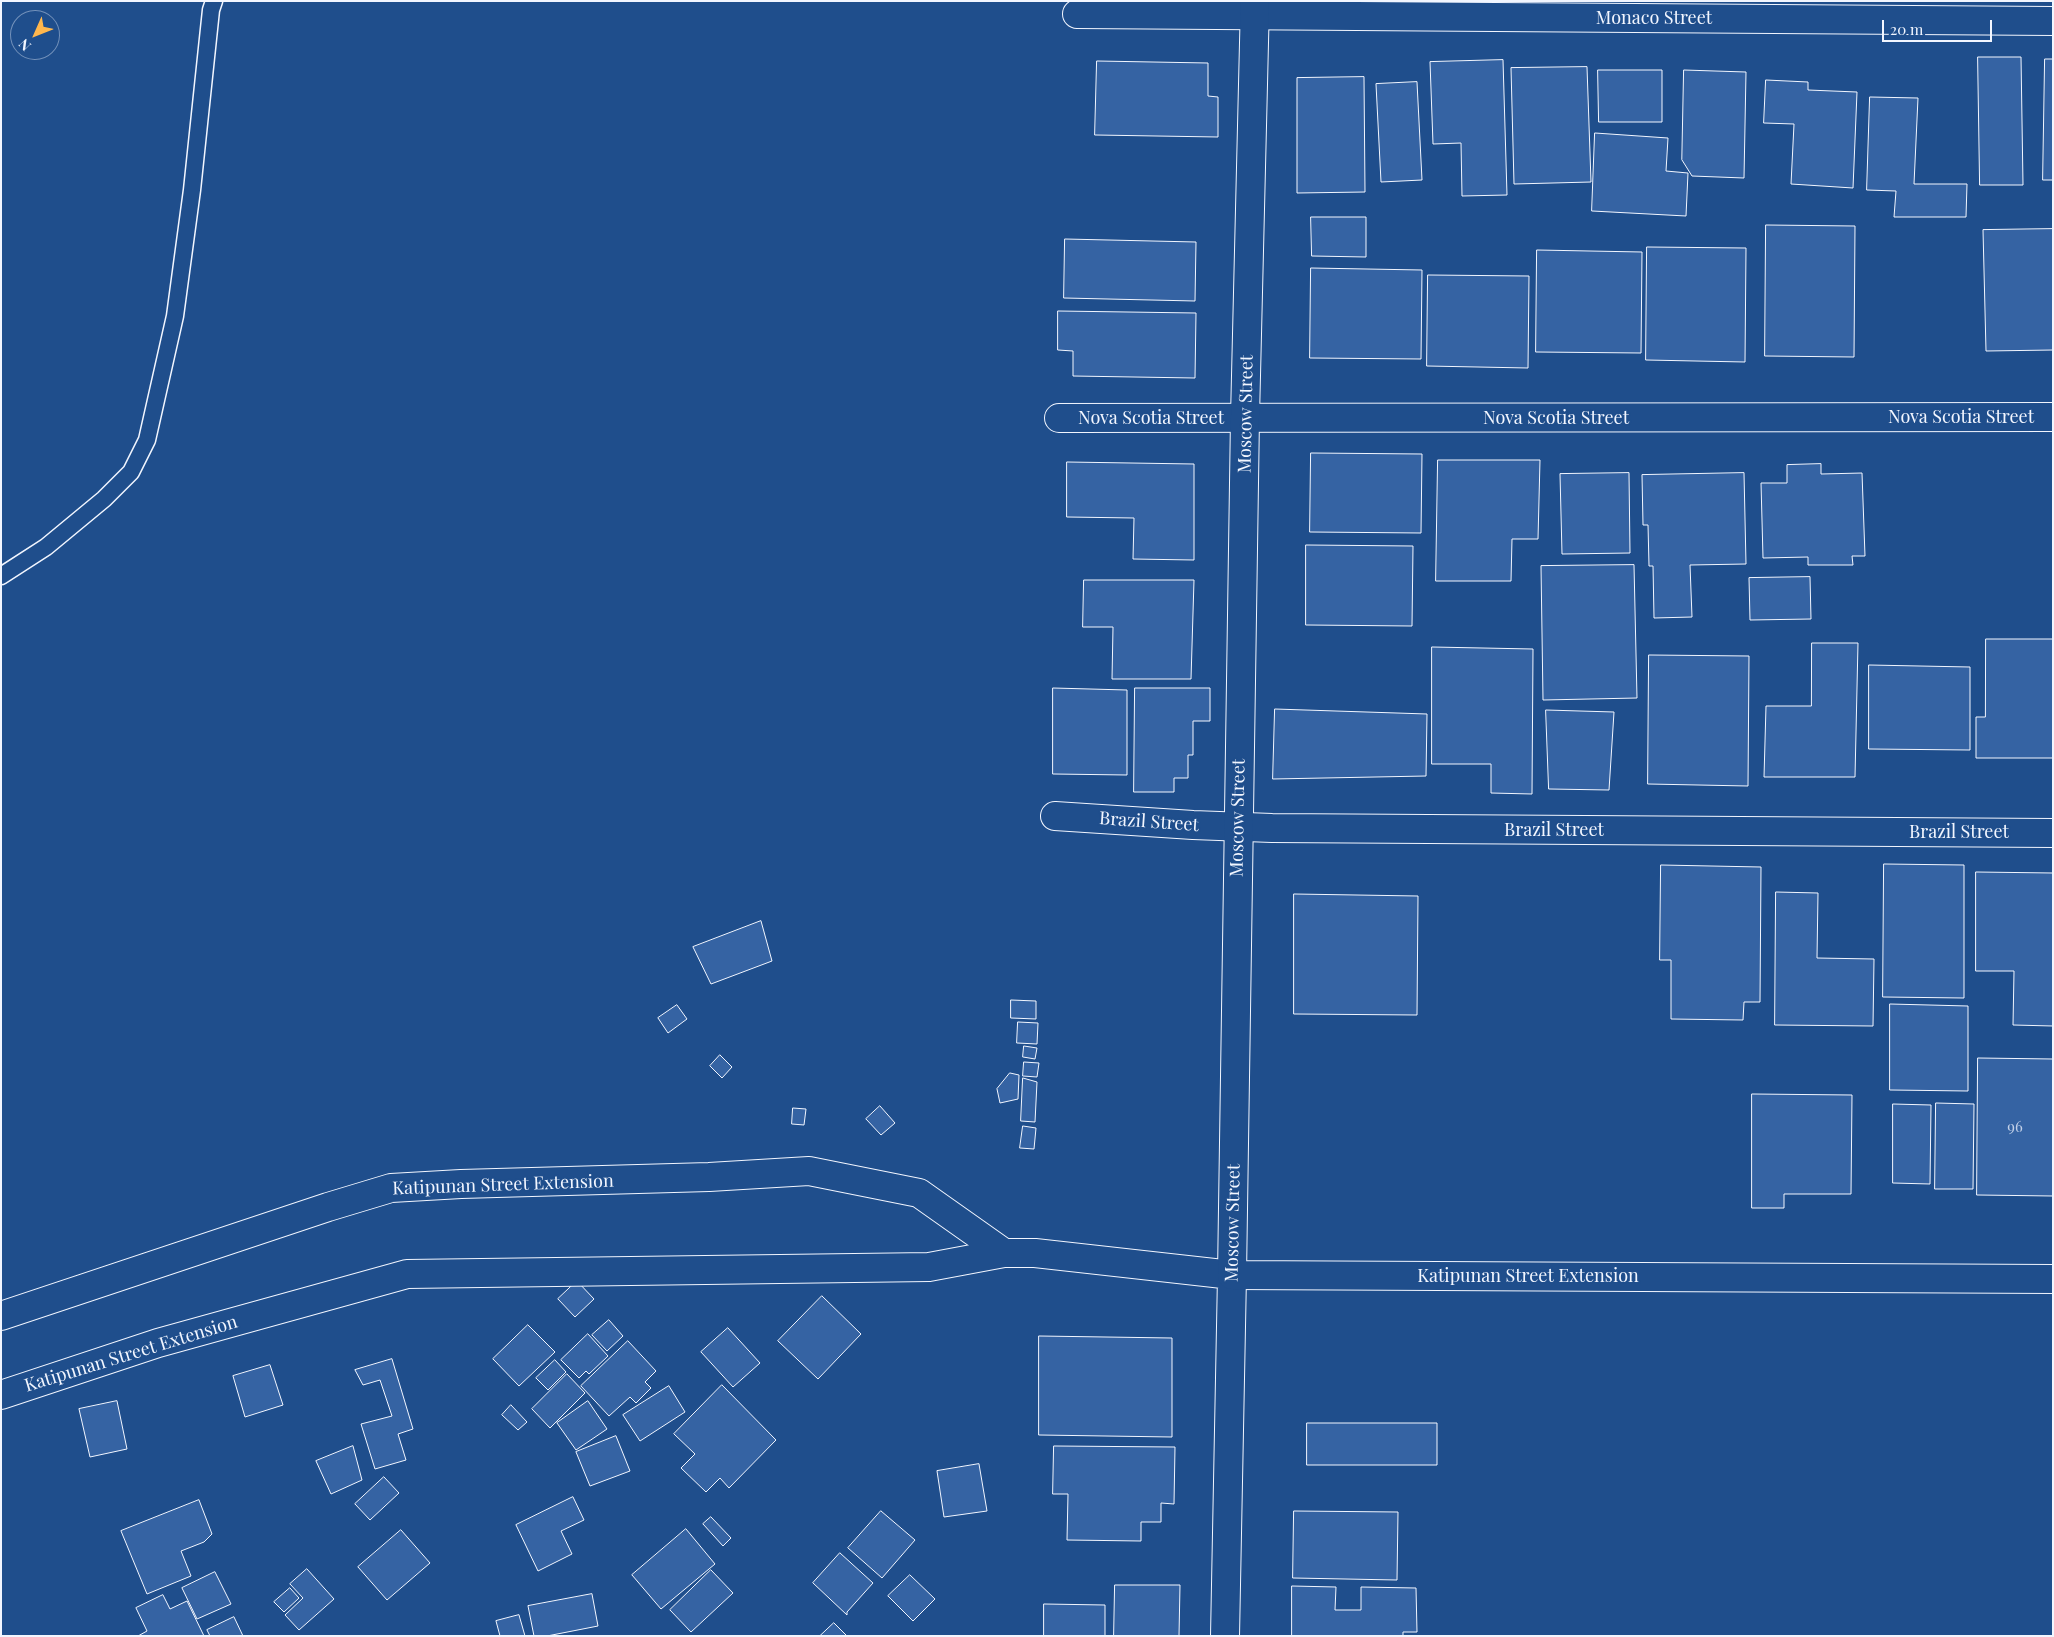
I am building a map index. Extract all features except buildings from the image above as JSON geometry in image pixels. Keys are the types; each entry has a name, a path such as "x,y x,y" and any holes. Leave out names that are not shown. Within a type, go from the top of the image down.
{"street":[{"name":"Monaco Street","path":"1077,14 1255,8 2053,21"},
{"name":"Moscow Street","path":"1225,1636 1245,417 1255,8"},
{"name":"Nova Scotia Street","path":"1060,418 2053,417"},
{"name":"Brazil Street","path":"1055,816 1238,826 2053,833"},
{"name":"Katipunan Street Extension","path":"1,1316 328,1207 391,1188 461,1184 709,1177 808,1171 919,1193 1004,1253"},
{"name":"Katipunan Street Extension","path":"1,1395 158,1343 407,1274 929,1267 1004,1253 1034,1254 1232,1275 2053,1279"}],"lane":[{"path":"1,576 46,547 104,498 131,472 147,440 176,316 192,190 211,10 214,1"}]}
